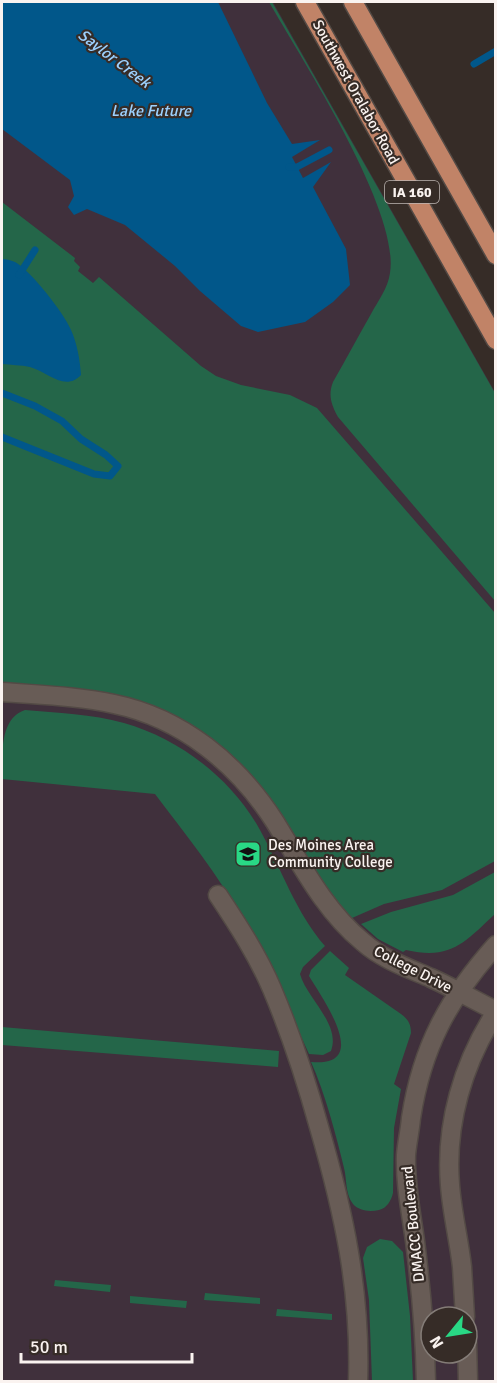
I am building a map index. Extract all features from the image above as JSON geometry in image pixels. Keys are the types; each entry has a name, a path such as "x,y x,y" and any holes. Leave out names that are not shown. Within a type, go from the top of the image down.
{"main road":[{"name":"Southwest Oralabor Road","path":"305,2 495,340"},
{"name":"IA 160","path":"353,2 495,255"}],"street":[{"name":"College Drive","path":"2,692 93,700 130,707 164,721 195,739 224,761 249,788 272,818 335,915 363,943 385,957 495,1011"},
{"path":"218,895 257,958 272,988 311,1096 349,1243 358,1340 358,1382"},
{"name":"DMACC Boulevard","path":"426,1382 422,1303 410,1213 406,1154 416,1086 439,1025 458,992 495,945"},
{"path":"464,1305 462,1267 450,1184 452,1119 470,1061 495,1011"},
{"path":"468,1365 468,1382"}],"shaded area":[{"name":"Des Moines Area Community College","path":"2,2 273,2 495,392 495,1381 2,1382"}],"green space":[{"path":"269,2 272,2 495,393 495,601 338,417 334,408 331,400 333,382 387,284 390,273 389,246 380,212 346,136"},
{"path":"2,202 75,258 74,261 80,267 78,271 93,283 99,277 201,366 216,376 241,385 290,395 317,408 495,613 495,861 442,890 384,904 352,918 332,895 268,797 227,754 204,736 154,707 126,697 97,691 2,683"},
{"path":"25,710 100,718 145,730 184,750 202,763 235,794 260,830 297,905 325,946 303,967 300,974 327,1021 333,1041 331,1051 323,1055 309,1054 269,968 233,902 201,854 155,794 2,779 3,748 7,728 17,714"},
{"path":"495,872 495,914 465,941 446,951 421,953 406,950 403,952 378,939 361,924 391,912 453,895"},
{"path":"330,951 349,968 345,975 403,1016 409,1022 410,1027 411,1033 394,1084 401,1089 394,1128 393,1193 388,1204 379,1210 361,1210 350,1200 334,1128 311,1062 329,1061 339,1054 341,1043 332,1014 309,976 311,970"},
{"path":"2,1027 279,1051 278,1067 2,1045"},
{"path":"380,1239 392,1241 403,1252 410,1316 413,1381 372,1381 369,1300 363,1258 367,1247"},
{"path":"55,1280 111,1285 110,1292 54,1286"},
{"path":"205,1293 260,1298 260,1304 204,1300"},
{"path":"130,1296 187,1301 186,1308 130,1303"},
{"path":"277,1309 332,1314 332,1320 276,1316"}],"water":[{"name":"Lake Future","path":"2,2 218,2 267,103 292,144 320,140 292,157 303,178 331,162 313,187 346,249 350,285 333,302 305,322 258,332 241,326 175,266 125,225 87,209 74,215 68,207 74,196 70,180 2,129"},
{"path":"2,259 15,262 30,274 62,313 71,330 78,352 81,375 75,380 63,381 30,367 2,364"}],"waterway":[{"name":"Saylor Creek","path":"474,64 496,51"},
{"name":"Saylor Creek","path":"289,167 297,167 329,150"},
{"path":"19,275 35,250"},
{"path":"2,393 35,406 62,421 81,439 106,455 118,466 110,476 94,474 2,437"}],"place":[{"name":"Des Moines Area Community College","path":"248,854"}]}
